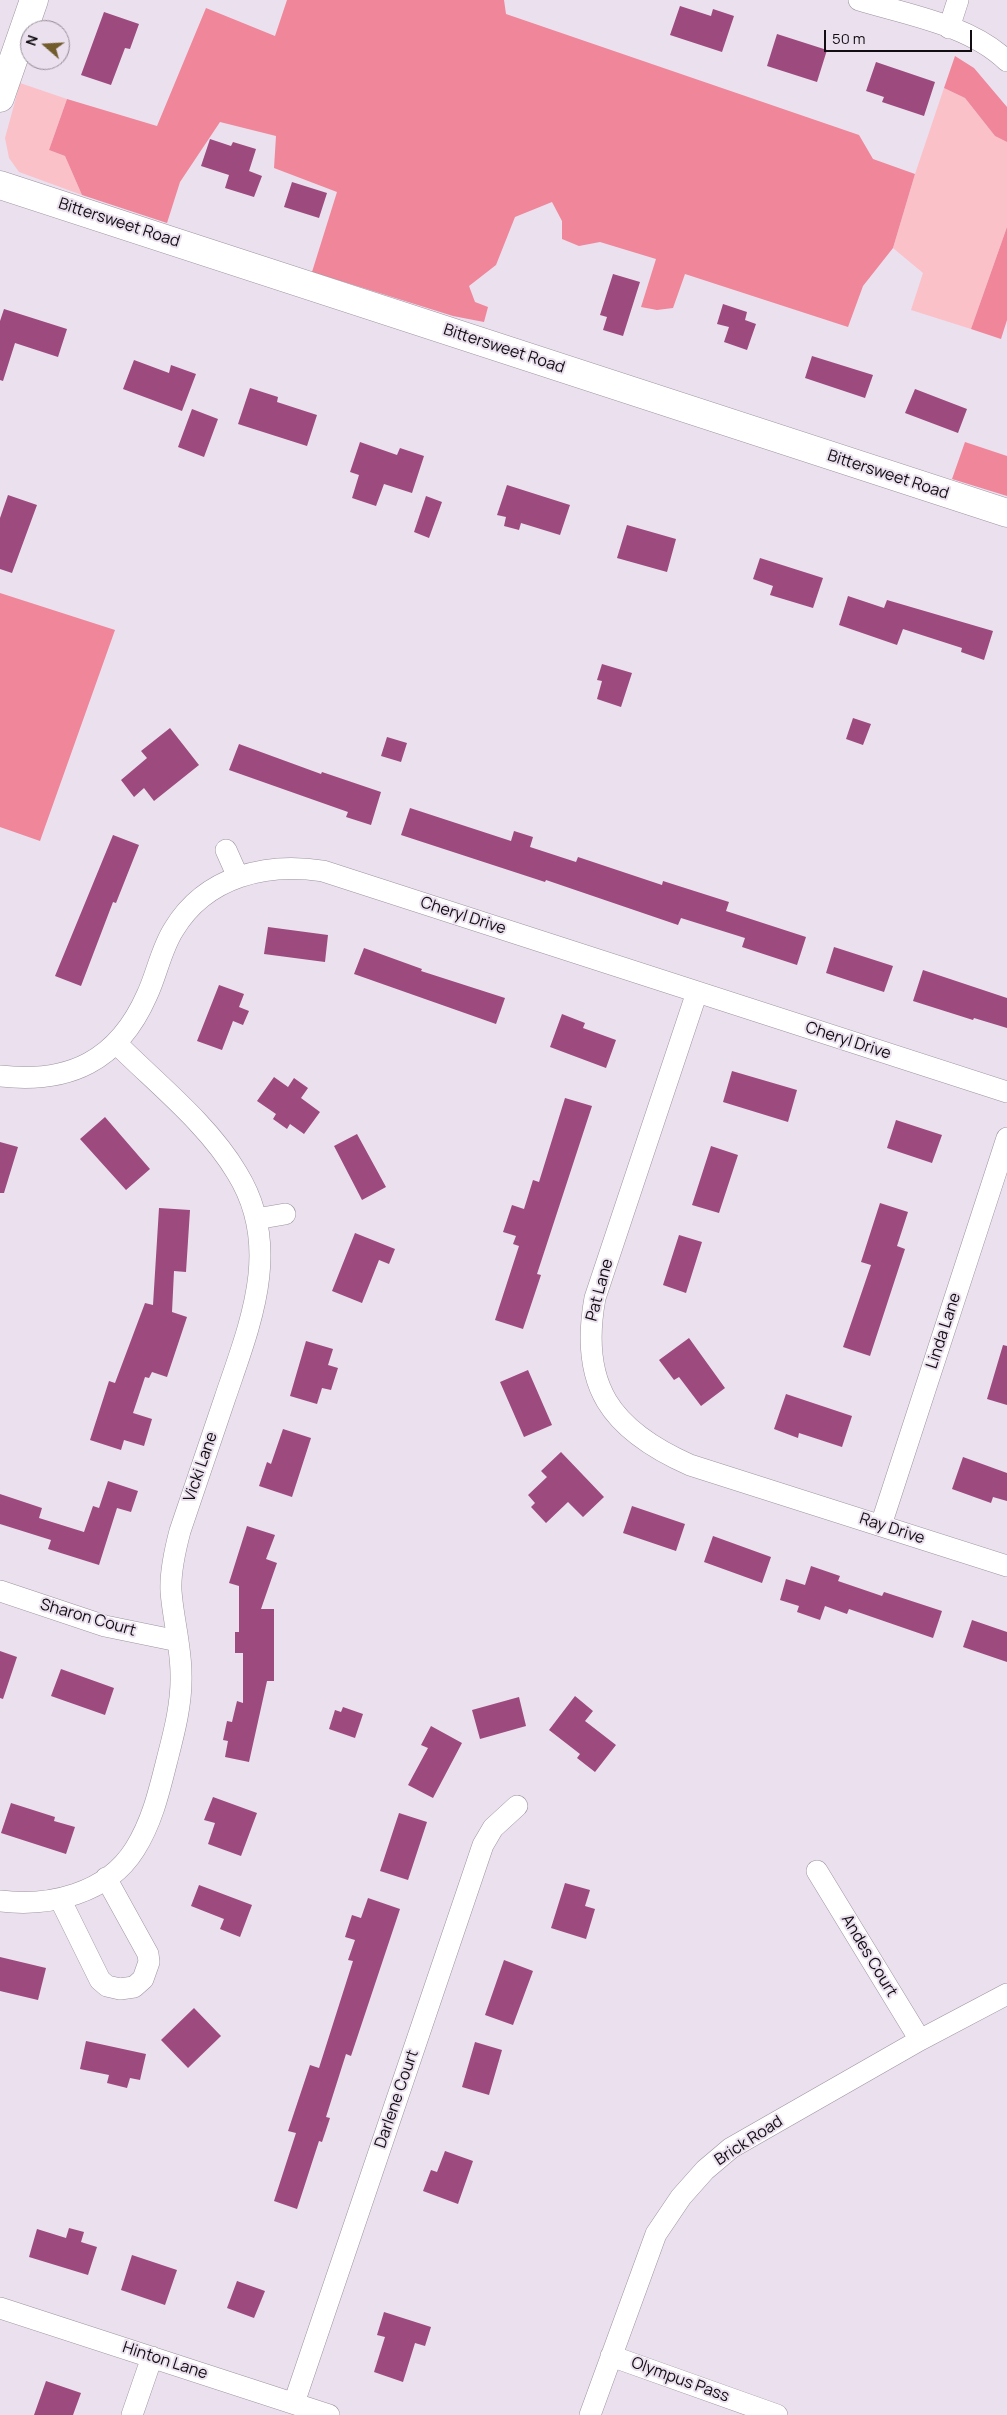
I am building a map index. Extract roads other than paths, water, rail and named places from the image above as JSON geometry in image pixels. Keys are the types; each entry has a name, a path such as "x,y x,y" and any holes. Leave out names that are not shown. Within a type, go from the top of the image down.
{"street":[{"path":"0,98 34,0"},
{"path":"859,0 974,36 994,48 1007,61"},
{"path":"949,28 958,0"},
{"name":"Bittersweet Road","path":"0,184 1007,514"},
{"path":"226,850 238,877"},
{"name":"Cheryl Drive","path":"0,1076 20,1078 55,1076 89,1063 116,1043 146,996 174,928 188,910 204,896 238,877 275,868 300,867 324,871 1007,1092"},
{"name":"Pat Lane","path":"698,992 595,1298 590,1323 593,1366 606,1399 616,1415 630,1431 650,1446 690,1465 777,1492"},
{"name":"Vicki Lane","path":"0,1901 38,1903 60,1899 84,1891 106,1878 127,1860 146,1830 159,1794 181,1690 178,1641 171,1589 174,1556 180,1531 252,1318 261,1272 261,1251 256,1219 247,1191 227,1158 207,1133 116,1043"},
{"name":"Linda Lane","path":"881,1525 1007,1138"},
{"path":"256,1219 285,1214"},
{"name":"Ray Drive","path":"777,1492 1007,1566"},
{"name":"Sharon Court","path":"0,1591 105,1626 178,1641"},
{"name":"Darlene Court","path":"294,2403 482,1845 493,1828 517,1806"},
{"name":"Andes Court","path":"817,1871 920,2040"},
{"path":"60,1899 100,1980 107,1986 120,1989 134,1987 144,1978 147,1971 148,1954 106,1878"},
{"name":"Brick Road","path":"590,2415 656,2234 681,2197 705,2170 731,2148 920,2040 1007,1994"},
{"name":"Hinton Lane","path":"0,2308 330,2415"},
{"name":"Olympus Pass","path":"611,2356 777,2415"},
{"path":"132,2415 152,2357"}]}
